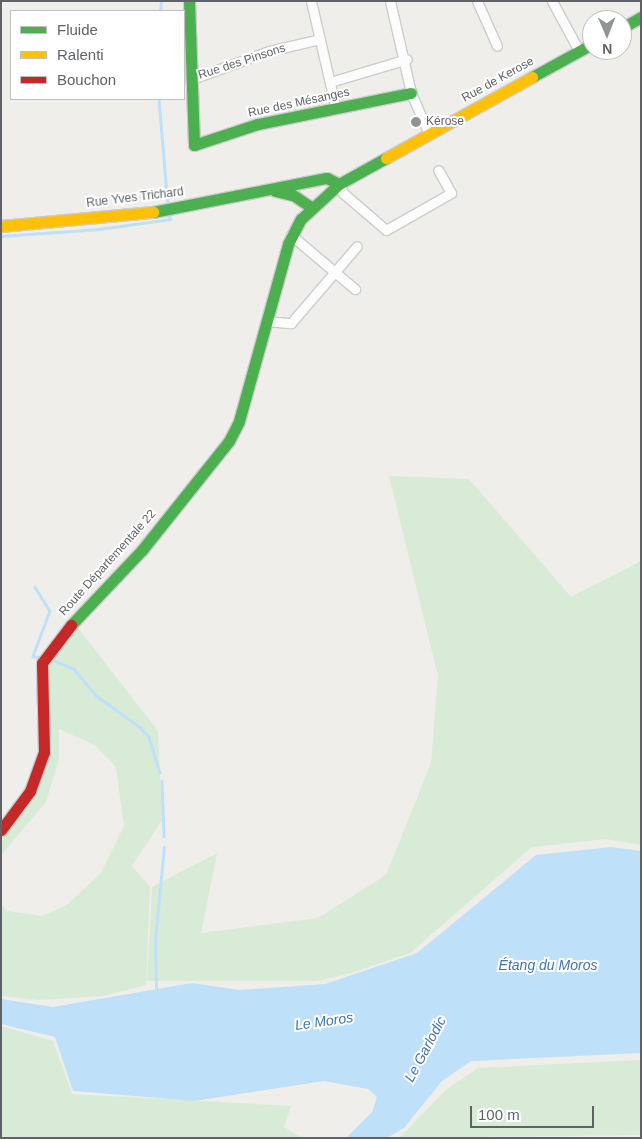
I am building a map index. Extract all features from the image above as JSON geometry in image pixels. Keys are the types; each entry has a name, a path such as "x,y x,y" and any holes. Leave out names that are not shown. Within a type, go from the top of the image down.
{"street":[{"path":"311,1 336,109"},
{"path":"390,1 407,59 412,93 429,134"},
{"path":"477,1 497,46"},
{"path":"552,1 579,51"},
{"path":"191,2 192,78"},
{"name":"Rue des Pinsons","path":"192,78 269,51 320,39"},
{"name":"Rue de Kerose","path":"291,235 313,205 339,184 582,49"},
{"path":"330,82 407,59"},
{"name":"Rue des Mésanges","path":"192,78 194,145 258,124 412,93"},
{"path":"270,191 297,183 327,178 339,184 343,193 386,230 451,193 438,170"},
{"path":"297,183 310,189 313,205"},
{"path":"270,191 293,195 313,205"},
{"name":"Rue Yves Trichard","path":"1,226 161,210 270,191"},
{"path":"291,235 356,289"},
{"name":"Route Départementale 22","path":"1,830 30,792 44,752 42,663 59,638 142,550 229,441 291,235"},
{"path":"266,321 291,323 357,246"}],"green space":[{"path":"389,476 469,479 571,597 641,561 641,845 606,839 532,847 410,953 348,974 316,981 147,981 152,887 217,853 201,933 318,918 386,875 431,763 438,676"},
{"path":"78,628 158,731 162,820 132,866 150,887 146,985 103,996 39,1000 1,996 1,904 7,911 42,916 67,905 101,873 124,826 116,767 95,745 59,729 59,758 46,802 1,855 1,837 37,788 41,677 58,646"},
{"path":"1,1026 53,1041 72,1094 291,1106 284,1127 302,1138 1,1138"},
{"path":"641,1060 641,1135 399,1138 447,1089 478,1068"}],"water":[{"name":"Étang du Moros","path":"611,847 641,851 641,1053 471,1061 442,1081 404,1128 387,1138 346,1138 372,1112 377,1097 368,1089 324,1081 194,1101 73,1091 55,1037 1,1024 1,999 53,1007 192,983 240,990 325,984 417,953 536,855"}],"waterway":[{"path":"160,10 161,1"},
{"path":"159,100 168,207"},
{"path":"1,236 99,229 170,219 169,215"},
{"path":"35,587 50,611 33,656 38,657"},
{"path":"53,660 74,669 97,696 141,728 149,737 160,772"},
{"path":"162,781 164,836"},
{"path":"156,989 155,940 164,847"}],"traffic: fast":[{"path":"189,1 194,145 258,124 411,93"},
{"path":"632,22 641,17"},
{"path":"532,77 582,50"},
{"path":"71,625 142,550 229,441 239,421 288,244 301,219 339,184 386,158"},
{"path":"153,212 327,178 339,184"},
{"path":"275,191 293,195 311,207"}],"traffic: slow":[{"path":"386,158 532,77"},
{"path":"1,226 153,212"}],"traffic: jam":[{"path":"1,830 30,791 44,752 42,663 71,625"}],"place":[{"name":"Kérose","path":"416,122"}],"water label":[{"name":"Le Moros","path":"324,1021"},
{"name":"Le Garlodic","path":"425,1049"}]}
